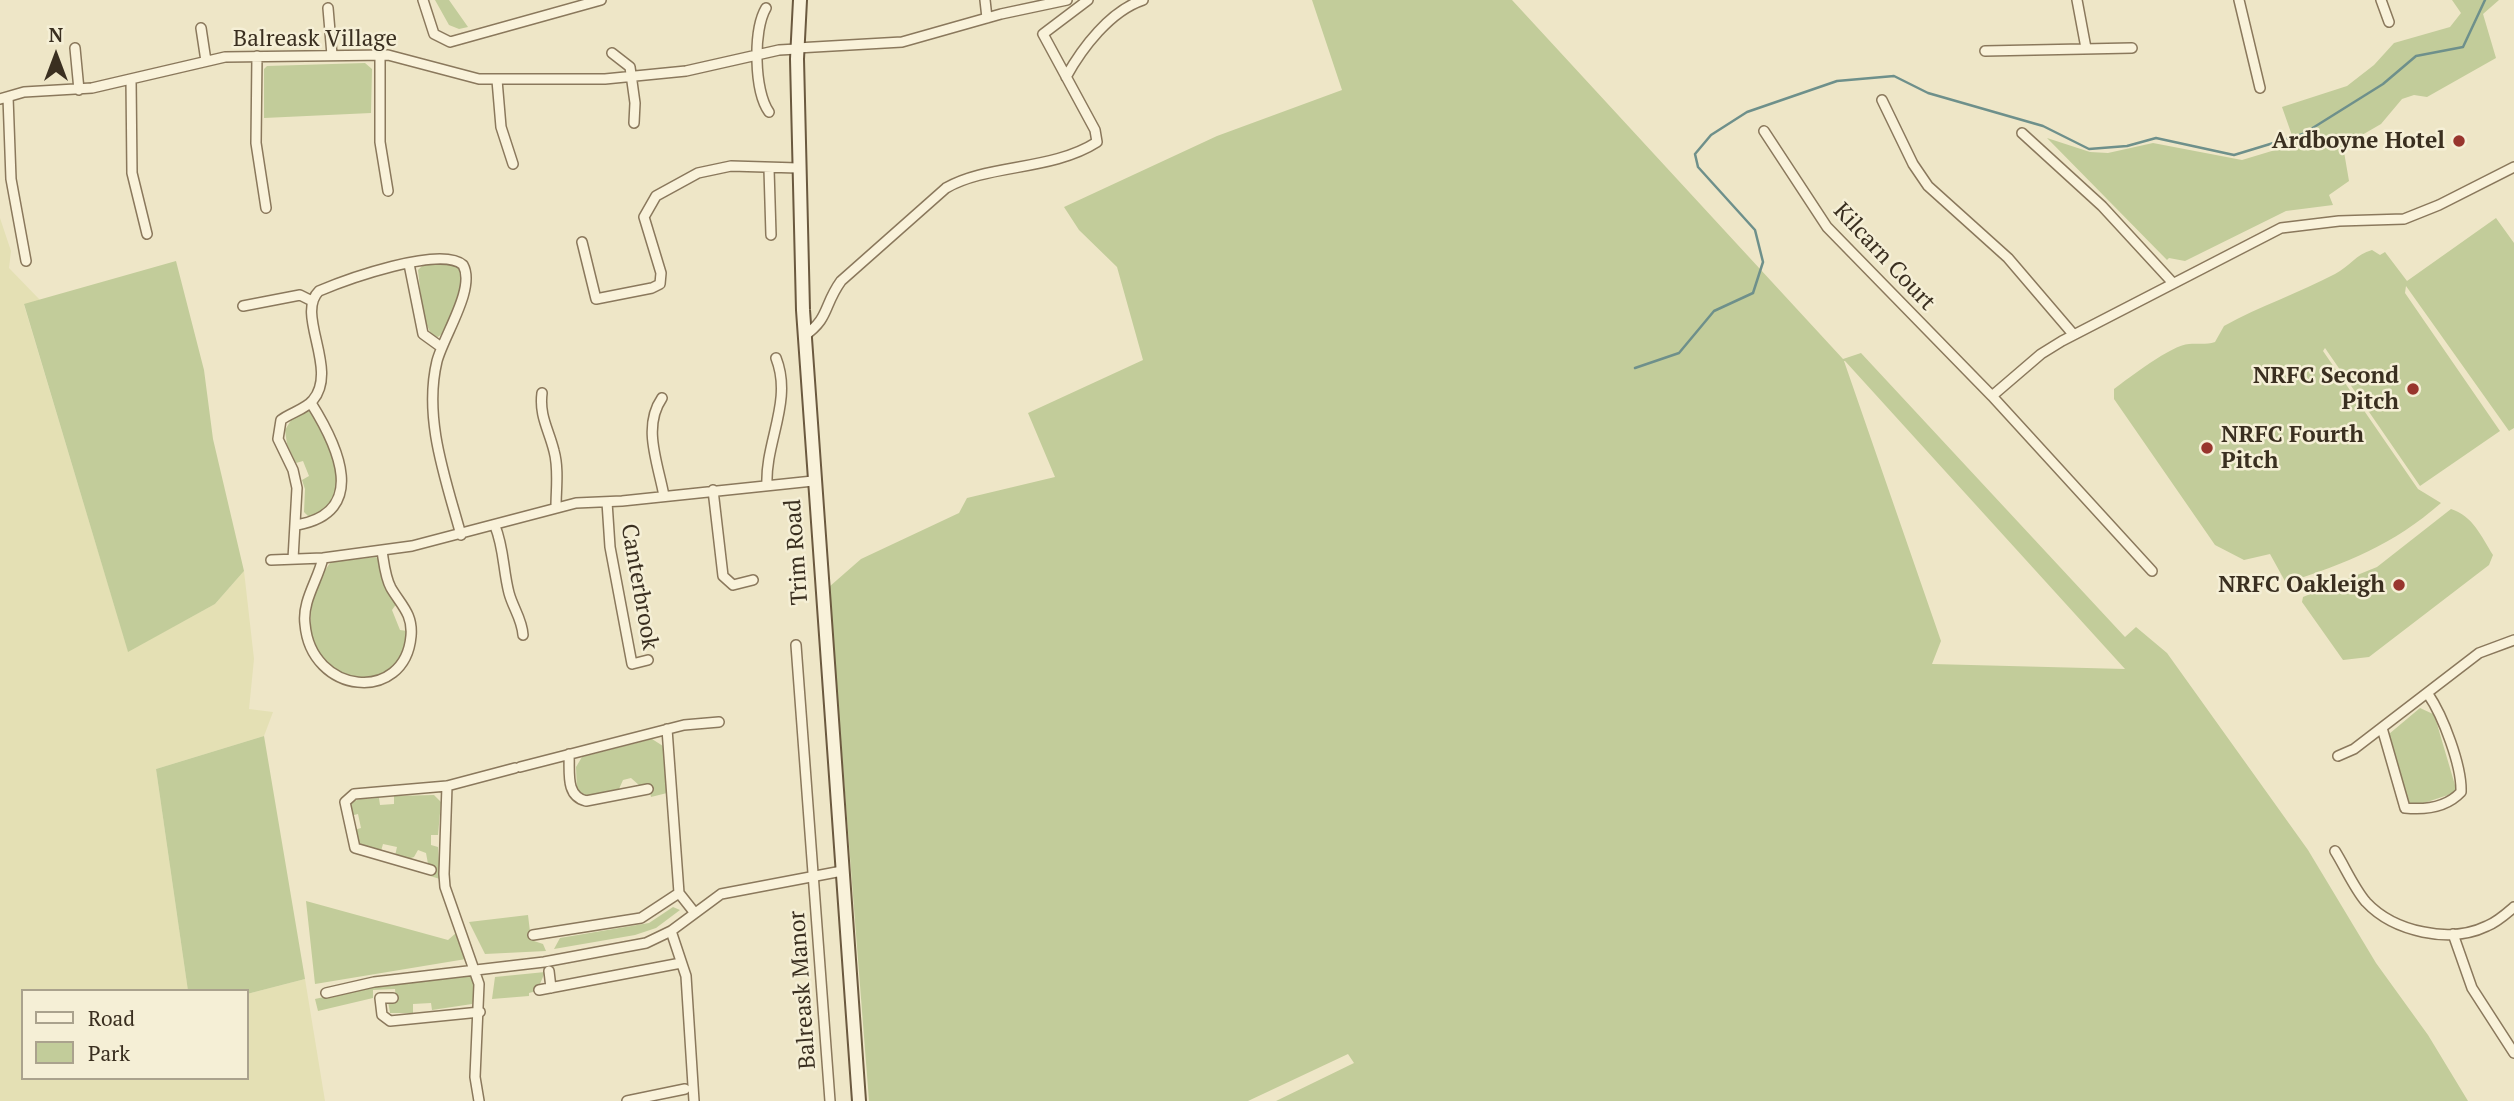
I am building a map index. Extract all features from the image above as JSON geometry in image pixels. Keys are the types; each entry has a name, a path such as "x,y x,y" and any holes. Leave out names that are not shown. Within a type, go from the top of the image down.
{"main road":[{"name":"Trim Road","path":"800,0 797,49 798,168 804,336 859,1101"}],"street":[{"path":"423,0 435,34 450,42 601,0"},
{"path":"985,0 987,18"},
{"name":"Balreask Village","path":"4,98 24,92 79,90 206,61 257,56 380,54 497,80 633,78 686,71 797,49 894,43 1067,0"},
{"path":"804,336 821,324 830,297 841,281 946,188 957,182 1025,168 1085,150 1097,142 1095,130 1043,34 1088,0"},
{"path":"1066,77 1079,52 1123,10 1143,0"},
{"path":"2077,0 2086,48"},
{"path":"2239,0 2260,89"},
{"path":"2381,0 2389,22"},
{"path":"328,8 332,55"},
{"path":"766,8 758,24 758,55 761,99 769,112"},
{"path":"201,28 206,61"},
{"path":"75,48 79,90"},
{"path":"1985,51 2132,48"},
{"path":"612,53 624,60 633,78 634,123"},
{"path":"380,54 380,142 388,191"},
{"path":"257,56 256,143 266,208"},
{"path":"131,79 132,173 147,234"},
{"path":"497,80 501,127 513,164"},
{"path":"4,98 11,180 26,261"},
{"path":"1882,100 1913,164 1928,187 2007,258 2073,334"},
{"name":"Kilcarn Court","path":"1764,131 1827,227 1992,396 2152,571"},
{"path":"2022,133 2102,206 2172,282"},
{"path":"582,242 594,296 598,301 652,288 660,284 661,274 644,217 656,196 698,173 722,166 798,168"},
{"path":"1992,396 2041,354 2073,334 2281,228 2339,221 2404,219 2514,167"},
{"path":"769,169 771,235"},
{"path":"293,559 297,488 276,433 281,420 311,403 321,379 312,301 319,291 335,284 410,264 448,259 460,262 466,269 464,294 441,347 434,376 435,427 461,535"},
{"path":"410,264 423,334 441,347"},
{"path":"243,306 300,295 312,301"},
{"path":"766,485 767,459 782,394 783,379 776,358"},
{"path":"542,393 543,422 556,461 556,507"},
{"path":"662,398 653,410 651,431 664,496"},
{"path":"297,525 325,517 333,510 341,489 336,451 311,403"},
{"name":"Canterbrook","path":"271,560 323,558 382,551 461,535 556,507 813,481"},
{"path":"713,490 723,576 733,585 752,580"},
{"name":"Canterbrook","path":"607,502 610,547 632,664 648,660"},
{"path":"495,526 505,556 508,591 521,619 523,635"},
{"path":"323,558 304,611 307,637 320,664 328,673 338,679 363,682 376,680 400,668 409,650 411,621 391,588 382,551"},
{"path":"2338,756 2354,749 2479,653 2514,640"},
{"path":"796,645 814,876"},
{"path":"2382,728 2405,808 2421,810 2452,801 2461,792 2462,780 2438,709 2428,694"},
{"path":"431,870 355,848 345,802 354,794 447,786 667,729 719,722"},
{"path":"667,729 680,894 694,912"},
{"path":"569,754 572,792 579,800 648,789"},
{"path":"447,786 443,839 445,887 475,968 480,1012 475,1077 479,1101"},
{"path":"2335,851 2367,902 2393,922 2438,934 2453,934 2487,926 2514,907"},
{"name":"Balreask Manor","path":"326,993 374,982 586,955 646,943 671,931 694,912 733,890 842,871"},
{"name":"Balreask Manor","path":"814,876 830,1101"},
{"path":"533,935 641,918 680,894"},
{"path":"671,931 686,976 694,1101"},
{"path":"2453,934 2472,988 2514,1053"},
{"path":"539,990 681,963"},
{"path":"549,971 551,988"},
{"path":"393,998 380,998 382,1016 390,1021 480,1012"},
{"path":"627,1101 685,1089"}],"shaded area":[{"path":"0,218 11,251 9,268 40,300 24,305 128,651 215,604 244,571 254,659 249,709 273,712 264,736 156,769 188,989 21,989 21,1080 248,1080 248,994 305,979 325,1101 0,1101"}],"green space":[{"path":"435,0 449,0 468,27 459,29 449,25"},
{"path":"1312,0 1512,0 1843,359 1861,353 2125,637 2136,627 2167,653 2308,850 2376,963 2428,1035 2468,1101 1276,1101 1354,1063 1348,1054 1248,1101 869,1101 829,587 861,559 959,513 967,498 1055,477 1028,413 1143,360 1117,267 1079,230 1064,207 1217,136 1342,90","holes":["1845,361 2125,669 1932,664 1941,641"]},
{"path":"2452,0 2499,0 2483,14 2496,58 2427,97 2414,95 2402,99 2381,124 2343,146 2349,181 2329,195 2333,205 2286,211 2185,261 2169,258 2167,260 2047,138 2090,152 2108,153 2153,143 2242,160 2295,144 2282,107 2347,86 2374,65 2394,43 2450,27 2461,13"},
{"path":"365,63 372,69 371,113 264,118 264,69 267,66"},
{"path":"2496,218 2514,243 2514,428 2509,431 2406,286 2405,293 2500,431 2420,486 2325,348 2323,351 2418,489 2441,503 2405,530 2368,551 2286,583 2270,554 2244,560 2215,545 2114,399 2114,389 2172,350 2189,344 2215,342 2224,326 2335,274 2366,252 2372,250 2380,255 2385,252 2407,281"},
{"path":"176,261 204,370 213,439 244,571 215,604 128,652 24,304"},
{"path":"455,263 464,275 458,297 443,333 438,337 432,336 423,317 418,270 423,265"},
{"path":"310,411 328,441 337,482 336,493 330,505 310,518 304,512 305,489 302,480 309,476 303,461 296,463 287,444 285,430 293,417"},
{"name":"NRFC Oakleigh","path":"2451,509 2465,516 2480,534 2493,555 2489,565 2369,657 2343,660 2302,602 2303,597 2377,567"},
{"path":"376,557 382,566 389,591 397,603 392,610 400,630 407,631 405,648 400,660 391,668 380,674 356,678 337,673 323,661 314,644 312,602 319,581 331,562"},
{"path":"2420,708 2433,714 2457,792 2418,805 2409,803 2389,734"},
{"path":"264,736 305,979 248,994 248,989 188,989 156,769"},
{"path":"652,739 663,746 667,793 651,797 648,784 640,786 631,778 623,780 619,789 587,796 577,790 576,767 582,757"},
{"path":"434,795 441,802 438,835 431,835 431,845 438,847 440,879 430,876 433,866 428,864 426,853 418,850 414,857 408,859 395,856 397,847 383,844 381,851 360,845 354,830 361,828 358,814 350,816 349,803 360,799 379,798 380,805 394,804 394,796"},
{"path":"306,901 448,940 456,933 466,959 315,984"},
{"path":"673,907 680,910 656,928 635,935 554,949 560,938 649,923"},
{"path":"528,915 531,940 543,944 546,951 485,954 469,922"},
{"path":"545,972 537,991 529,993 529,996 492,999 495,977"},
{"path":"472,974 475,997 472,1004 432,1010 431,1003 413,1004 413,1013 390,1013 388,1001 396,1000 395,989 373,990 373,998 318,1011 315,999 376,985"}],"waterway":[{"path":"1635,368 1679,353 1714,311 1753,293 1763,262 1755,230 1698,167 1695,154 1711,135 1747,112 1837,81 1894,76 1928,93 2043,126 2089,149 2127,146 2156,138 2234,155 2303,134 2383,84 2416,56 2463,47 2485,0"}],"place":[{"name":"Ardboyne Hotel","path":"2459,141"},
{"name":"NRFC Second Pitch","path":"2413,389"},
{"name":"NRFC Fourth Pitch","path":"2207,448"},
{"name":"NRFC Oakleigh","path":"2399,585"}]}
